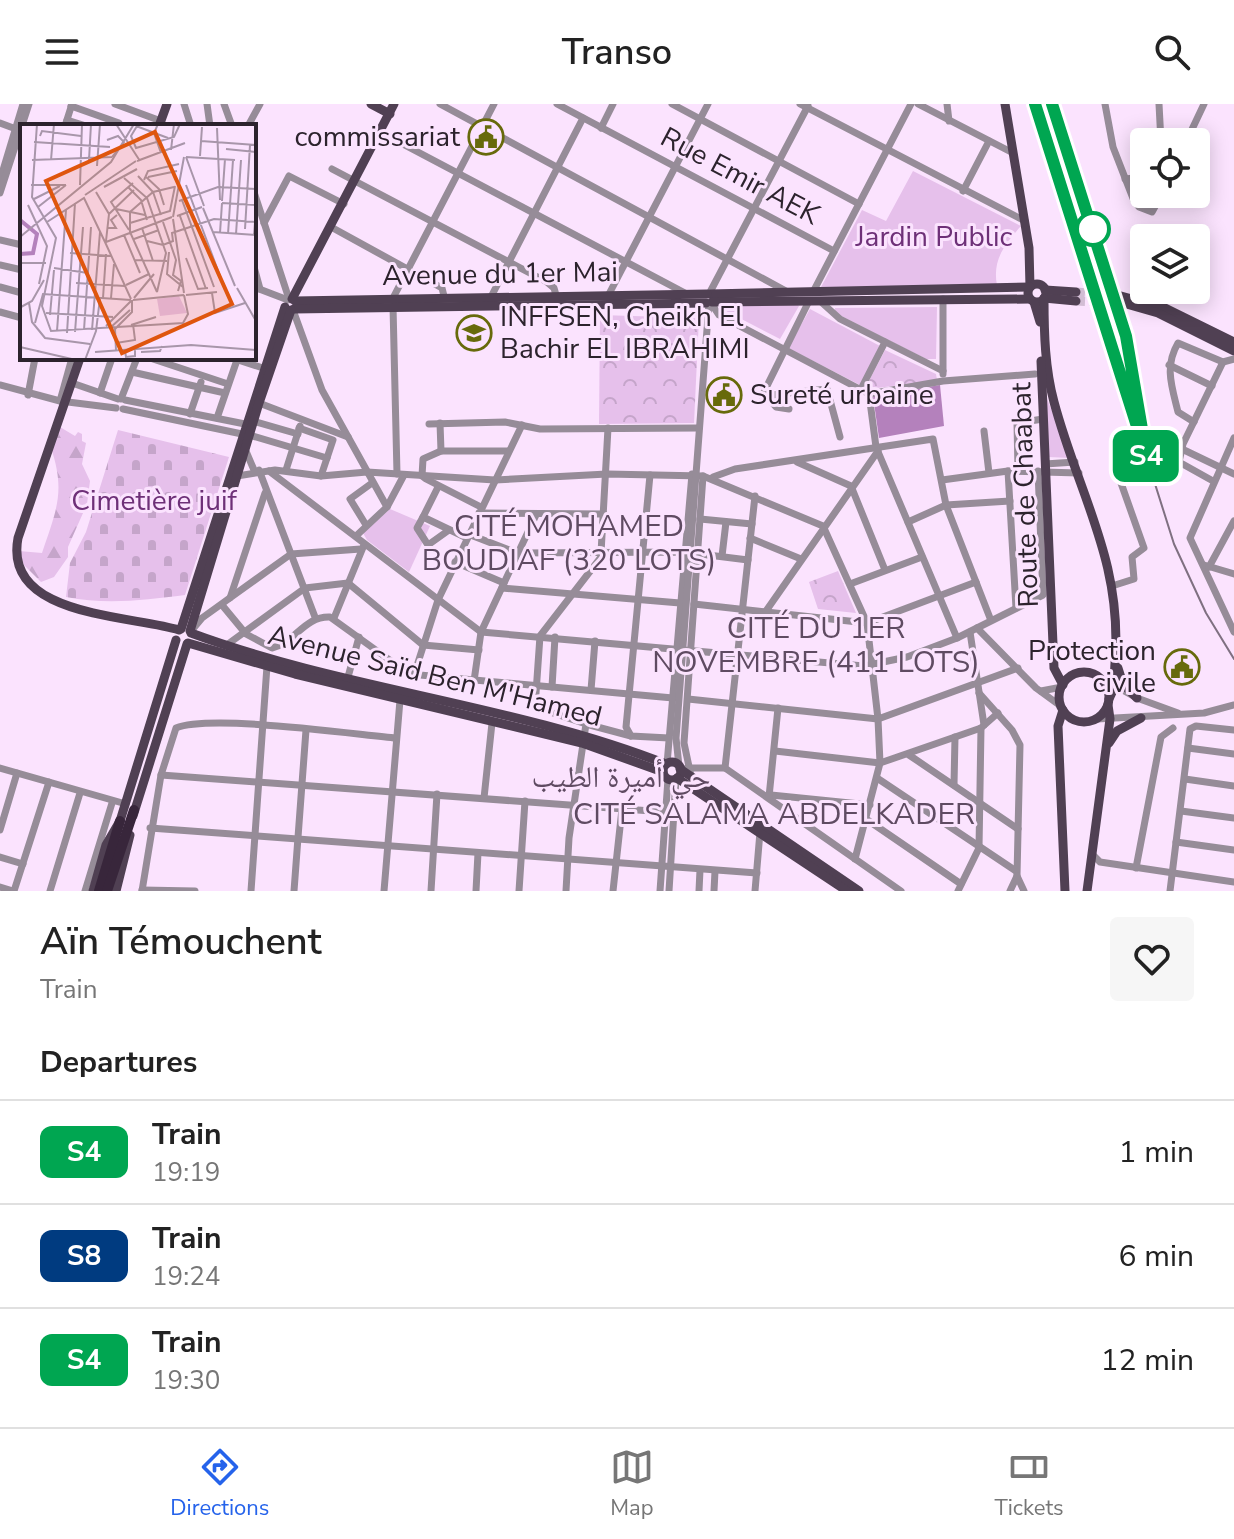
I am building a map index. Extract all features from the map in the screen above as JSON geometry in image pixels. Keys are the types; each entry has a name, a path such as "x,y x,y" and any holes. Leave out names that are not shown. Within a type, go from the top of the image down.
{"highway":[{"path":"107,891 122,805"},
{"path":"99,891 120,821"}],"main road":[{"path":"161,124 167,104"},
{"path":"184,635 263,368 290,305 392,109 371,104"},
{"path":"1005,104 1037,293"},
{"path":"709,299 788,292 811,297 820,301 943,299 1037,293 1060,300 1076,296 1037,293 811,297 709,299"},
{"name":"Route de Chaabat","path":"1037,293 1044,317 1050,385 1099,525 1112,586 1116,657 1115,685 1109,702"},
{"name":"Route de Chaabat","path":"1037,293 1054,668 1062,686"},
{"name":"Avenue du 1er Mai","path":"444,301 492,295 556,300 609,294 687,294 709,299"},
{"name":"Avenue du 1er Mai","path":"290,305 709,299"},
{"path":"1044,317 1060,300"},
{"path":"1234,342 1165,308 1122,300 1158,313 1234,351"},
{"path":"93,891 106,845 120,821 122,805 184,635 237,476 247,428 259,403 290,305"},
{"path":"79,360 18,538 19,566 33,587 54,600 79,610 157,625 184,635"},
{"name":"Avenue Saïd Ben M'Hamed","path":"184,635 228,644 583,740 676,771 859,891"},
{"name":"Avenue Saïd Ben M'Hamed","path":"184,635 270,656 400,700 492,723 583,740"},
{"path":"1116,657 1123,684 1137,698"},
{"path":"1065,891 1058,730 1062,686 1079,672 1099,677 1107,687 1110,719 1087,891"},
{"path":"1062,709 1074,720 1097,719 1109,702"},
{"path":"1106,750 1117,731 1141,718"},
{"name":"Avenue Saïd Ben M'Hamed","path":"676,771 845,891"},
{"path":"116,891 122,805"}],"street":[{"path":"115,104 161,124"},
{"path":"184,104 190,124"},
{"path":"207,104 210,124"},
{"path":"224,104 231,124"},
{"path":"249,124 260,104"},
{"path":"440,104 788,292"},
{"path":"356,536 387,507 401,475 393,302 407,268 494,104"},
{"name":"Rue Emir AEK","path":"557,104 571,108 601,128 834,251"},
{"path":"601,128 613,104"},
{"path":"672,104 859,204"},
{"path":"609,294 708,104"},
{"path":"765,395 783,349 911,104"},
{"path":"918,104 1013,153"},
{"path":"947,104 949,121"},
{"path":"1105,104 1111,138 1130,189"},
{"path":"1159,104 1160,128"},
{"path":"1193,128 1204,104"},
{"path":"14,144 25,105"},
{"path":"0,193 25,105"},
{"path":"66,123 72,105 117,124"},
{"path":"660,891 667,868 676,771 709,299 780,161 805,105 886,151 1025,221"},
{"path":"119,124 125,108"},
{"path":"492,295 583,118"},
{"path":"0,123 16,129"},
{"path":"380,132 687,294"},
{"path":"963,191 989,141"},
{"path":"332,169 552,285 556,300"},
{"path":"0,180 6,171"},
{"path":"264,223 289,176 344,204"},
{"path":"1125,179 1130,178"},
{"path":"256,198 313,371 387,507"},
{"path":"331,227 442,288 444,301"},
{"path":"0,240 20,245"},
{"path":"0,265 20,270"},
{"path":"0,287 20,292"},
{"path":"258,290 290,305"},
{"path":"709,299 719,315 869,394 943,376 1035,374"},
{"path":"943,299 943,376"},
{"path":"820,301 840,319 943,376"},
{"path":"0,312 20,317"},
{"path":"861,389 885,342"},
{"path":"1194,422 1178,412 1169,365 1180,342 1223,362 1234,359"},
{"path":"28,395 35,360"},
{"path":"63,402 72,360"},
{"path":"100,393 111,360"},
{"path":"121,403 136,360"},
{"path":"156,360 203,376 226,388"},
{"path":"217,418 235,360"},
{"path":"238,360 263,368"},
{"path":"156,377 161,362"},
{"path":"1213,481 1180,465 1183,444 1223,362"},
{"path":"1169,365 1212,386"},
{"path":"186,383 189,371"},
{"path":"132,372 226,388"},
{"path":"190,414 203,376"},
{"path":"72,383 175,422 228,432 247,428 300,427 348,437"},
{"path":"0,385 63,402 121,403 217,418 327,458"},
{"path":"765,395 827,389 840,437"},
{"path":"869,394 877,449 957,638"},
{"path":"765,395 776,407 789,409"},
{"path":"259,403 300,427 332,439 321,476"},
{"path":"175,422 176,411"},
{"path":"530,416 531,428"},
{"path":"1018,471 1017,423 1043,419"},
{"path":"228,432 230,421"},
{"path":"440,423 441,451"},
{"path":"429,424 522,425 531,428 699,428"},
{"path":"414,675 438,600 522,425"},
{"path":"287,484 300,427"},
{"path":"608,428 603,552 540,636 535,707 631,736 669,738"},
{"path":"984,431 989,473"},
{"path":"713,477 735,469 797,462 928,439 935,441 946,505 990,618"},
{"path":"1233,442 1190,533 1199,562 1234,632"},
{"path":"245,449 257,470 315,617"},
{"path":"766,611 877,449"},
{"path":"1184,450 1234,474"},
{"path":"422,476 425,456 441,451 508,451"},
{"path":"797,462 851,486 885,570"},
{"path":"942,480 1043,469 1075,462"},
{"path":"1043,469 1079,473"},
{"path":"269,471 356,536 363,546 481,632 738,652 855,666 907,657 957,638 990,618 1043,595 1043,469"},
{"path":"237,476 257,470 321,476 367,472 495,480 607,474 697,474 713,477 823,526 867,623 873,664 880,763 855,859"},
{"path":"1008,471 1016,608"},
{"path":"669,891 665,812 676,771 686,757 688,699 680,603 700,519 697,474"},
{"path":"631,736 626,727 650,475"},
{"path":"422,476 480,510 536,515 604,514"},
{"path":"366,525 350,499 372,483"},
{"path":"1112,586 1134,579 1132,557 1144,548 1121,483"},
{"path":"438,487 417,528 428,545 449,530"},
{"path":"225,603 265,493"},
{"path":"725,768 755,496"},
{"path":"908,522 946,505 1010,501"},
{"path":"474,681 481,632 536,515"},
{"path":"423,517 449,530 517,553 691,552 748,560"},
{"path":"700,519 752,524"},
{"path":"1209,567 1234,521"},
{"path":"722,556 726,522"},
{"path":"750,538 801,559"},
{"path":"184,635 202,618 291,554 363,546"},
{"path":"334,618 363,546"},
{"path":"676,771 669,738 673,698 694,604 691,552"},
{"path":"850,584 922,557"},
{"path":"455,562 503,586 680,603"},
{"path":"1199,562 1234,574"},
{"path":"694,604 867,623 976,582"},
{"path":"228,644 246,634 305,588 348,583 423,645 479,650"},
{"path":"225,603 246,634 270,656"},
{"path":"251,891 270,656 315,617 334,618 398,669 414,675 673,698"},
{"path":"974,630 1062,709"},
{"path":"866,819 959,888 979,848 983,726 974,630"},
{"path":"348,677 359,637"},
{"path":"552,687 555,637"},
{"path":"591,690 595,641"},
{"path":"688,699 878,719 1018,668"},
{"path":"1099,677 1137,698 1188,714"},
{"path":"1040,691 1062,686"},
{"path":"979,693 998,713 1020,745 1017,874 1010,891"},
{"path":"384,891 400,700"},
{"path":"1097,719 1188,714 1234,705"},
{"path":"769,797 778,708"},
{"path":"775,751 880,763 983,726 998,713"},
{"path":"484,798 492,723"},
{"path":"566,891 573,805 586,724"},
{"path":"195,891 142,890 161,775 170,744 180,726 263,726 396,738"},
{"path":"1170,891 1192,727 1234,730"},
{"path":"1136,868 1161,737 1173,728"},
{"path":"294,891 306,730"},
{"path":"954,785 955,737"},
{"path":"1188,748 1234,754"},
{"path":"909,755 1018,829"},
{"path":"0,768 122,805 85,891"},
{"path":"676,771 725,768 901,891"},
{"path":"0,830 17,773"},
{"path":"161,775 665,812"},
{"path":"877,778 1017,874 1024,891"},
{"path":"1185,779 1234,786"},
{"path":"0,887 14,891 49,782"},
{"path":"50,891 80,793"},
{"path":"431,891 437,794"},
{"path":"769,797 870,805"},
{"path":"519,891 525,801"},
{"path":"613,891 622,809"},
{"path":"1181,811 1234,818"},
{"path":"150,828 757,873"},
{"path":"755,891 760,832"},
{"path":"1176,842 1234,850"},
{"path":"476,891 478,853"},
{"path":"1092,854 1100,862 1234,882"},
{"path":"0,857 23,864"},
{"path":"1090,867 1100,862"},
{"path":"699,891 700,870"},
{"path":"714,891 715,871"},
{"path":"1224,891 1234,882"}],"green space":[{"name":"Jardin Public","path":"913,171 1021,226 998,260 997,285 820,289 862,210 886,221"},
{"path":"796,303 799,306 780,339 724,310 724,306"},
{"path":"937,307 936,359 926,359 835,313 835,308"},
{"path":"810,309 880,346 860,385 788,348"},
{"path":"600,315 699,318 694,423 599,424"},
{"path":"885,350 936,374 937,380 870,389 868,383"},
{"path":"1045,394 1071,458 1048,457"},
{"path":"60,427 75,436 78,432 82,434 82,441 86,443 82,464 90,481 87,504 68,547 68,557 54,577 41,582 24,565 19,551 42,553 57,501 58,477 51,448"},
{"name":"Cimetière juif","path":"118,430 229,457 185,595 111,601 66,597 70,563 86,532"},
{"path":"390,509 430,526 409,572 367,540 363,533"},
{"path":"838,571 856,613 818,609 809,582"}],"shaded area":[{"path":"940,385 944,426 879,438 873,396"}],"tunnel":[{"path":"1076,292 1121,296"},
{"path":"1076,301 1123,303"}],"railway":[{"path":"1035,104 1174,544 1206,613 1234,659"},
{"path":"1052,104 1119,311 1137,399"}],"train":[{"name":"S4","path":"1035,104 1147,458 1126,336 1052,104"}],"place":[{"name":"commissariat","path":"486,137"},
{"name":"INFFSEN, Cheikh El Bachir EL IBRAHIMI","path":"474,333"},
{"name":"Sureté urbaine","path":"724,395"},
{"name":"Protection civile","path":"1182,667"}],"district":[{"name":"CITÉ MOHAMED BOUDIAF (320 LOTS)","path":"569,543"},
{"name":"CITÉ DU 1ER NOVEMBRE (411 LOTS)","path":"816,645"},
{"name":"حي أميرة الطيب","path":"621,777"},
{"name":"CITÉ SALAMA ABDELKADER","path":"774,814"}]}
